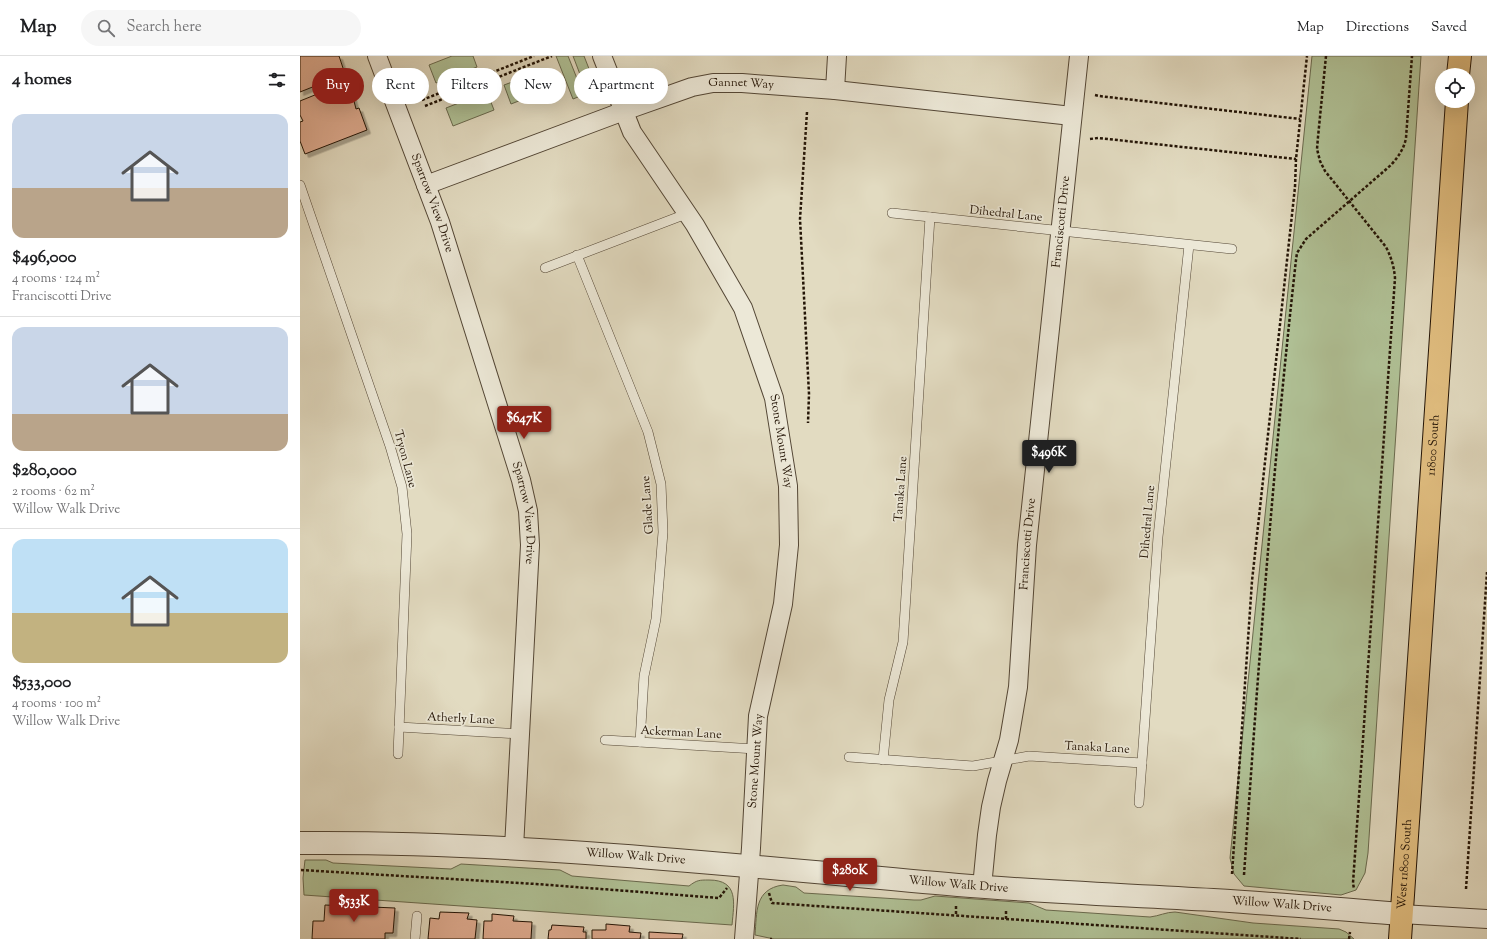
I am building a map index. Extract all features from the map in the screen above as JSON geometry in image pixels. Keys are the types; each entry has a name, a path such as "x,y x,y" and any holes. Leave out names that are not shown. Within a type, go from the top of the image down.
{"main road":[{"path":"1459,68 1460,56"},
{"name":"11800 South","path":"1410,790 1457,108"},
{"name":"West 11800 South","path":"1400,939 1410,790"}],"street":[{"name":"Sparrow View Drive","path":"377,56 447,245 519,473 527,506 530,528 530,545 514,848"},
{"name":"Stone Mount Way","path":"602,56 632,132 686,214 695,225 743,308 774,398 788,486 789,545 783,604 758,716 744,939"},
{"path":"835,90 837,56"},
{"name":"Franciscotti Drive","path":"982,887 988,828 997,781 1012,727 1018,687 1027,545 1079,56"},
{"name":"Gannet Way","path":"426,185 624,111 692,87 713,83 742,83 835,90 1072,116"},
{"name":"Willow Walk Drive","path":"300,843 408,843 514,848 749,866 982,887 1218,900 1401,914"},
{"path":"1401,914 1487,919"}],"lane":[{"name":"Tryon Lane","path":"300,185 390,446 402,487 407,534 398,754"},
{"name":"Dihedral Lane","path":"892,213 1232,250"},
{"path":"545,268 686,214"},
{"name":"Tanaka Lane","path":"883,760 889,700 903,642 930,217"},
{"name":"Dihedral Lane","path":"1139,803 1158,537 1189,245"},
{"name":"Glade Lane","path":"577,255 648,432 661,484 663,532 656,619 644,676 640,742"},
{"name":"Atherly Lane","path":"399,727 521,734"},
{"name":"Ackerman Lane","path":"605,740 756,749"},
{"name":"Tanaka Lane","path":"849,757 973,766 1029,756 1142,763"},
{"path":"415,939 416,916"}],"path":[{"path":"429,97 534,56"},
{"path":"425,106 552,56"},
{"path":"1232,874 1252,581 1295,188 1296,159 1307,56"},
{"path":"1326,56 1317,149 1320,161 1325,171 1386,247 1394,266 1395,278 1353,883 1354,888"},
{"path":"1244,875 1270,519 1283,370 1297,253 1306,239 1396,160 1404,146 1412,56"},
{"path":"1090,93 1099,96 1300,119"},
{"path":"807,112 800,219 809,394 808,423"},
{"path":"1086,139 1098,138 1296,159"},
{"path":"1466,889 1487,572"},
{"path":"301,870 536,884 719,898 728,886 768,890 772,903 1301,939"},
{"path":"1349,939 1350,934"}],"green space":[{"path":"452,56 473,56 477,67 437,68 436,83 429,65"},
{"path":"556,56 568,56 574,71 574,99 566,81 566,68 561,68"},
{"path":"573,56 584,56 589,68 578,68"},
{"path":"1312,56 1421,56 1368,853 1365,873 1356,890 1341,895 1244,886 1234,874 1230,858"},
{"path":"510,83 510,101 504,85"},
{"path":"456,104 492,104 494,110 453,126 446,108"},
{"path":"305,860 326,860 333,863 451,869 461,864 560,870 572,876 689,886 700,880 719,881 726,884 730,888 732,894 734,901 732,925 304,895 303,878"},
{"path":"783,885 796,887 804,893 914,900 921,900 935,896 1029,903 1046,910 1150,917 1175,912 1253,923 1339,929 1346,932 1354,939 774,939 755,935 757,911 762,897 767,891 774,887"}],"building":[{"path":"300,56 339,56 343,68 312,68 312,87 300,92"},
{"path":"312,96 312,104 355,104 356,109 359,108 367,130 305,154 300,141 300,122 303,121 300,115 300,101"},
{"path":"325,905 395,908 393,933 385,933 385,939 312,939 313,921 324,921"},
{"path":"440,912 469,913 467,919 477,920 475,939 428,939 430,918 439,919"},
{"path":"492,914 514,916 513,921 532,922 531,939 483,939 484,921 492,921"},
{"path":"606,924 630,926 629,932 641,933 640,939 592,939 592,930 606,930"},
{"path":"552,925 584,927 583,932 586,932 586,939 548,939 549,930 551,930"},
{"path":"649,932 683,934 682,939 649,939"}]}
